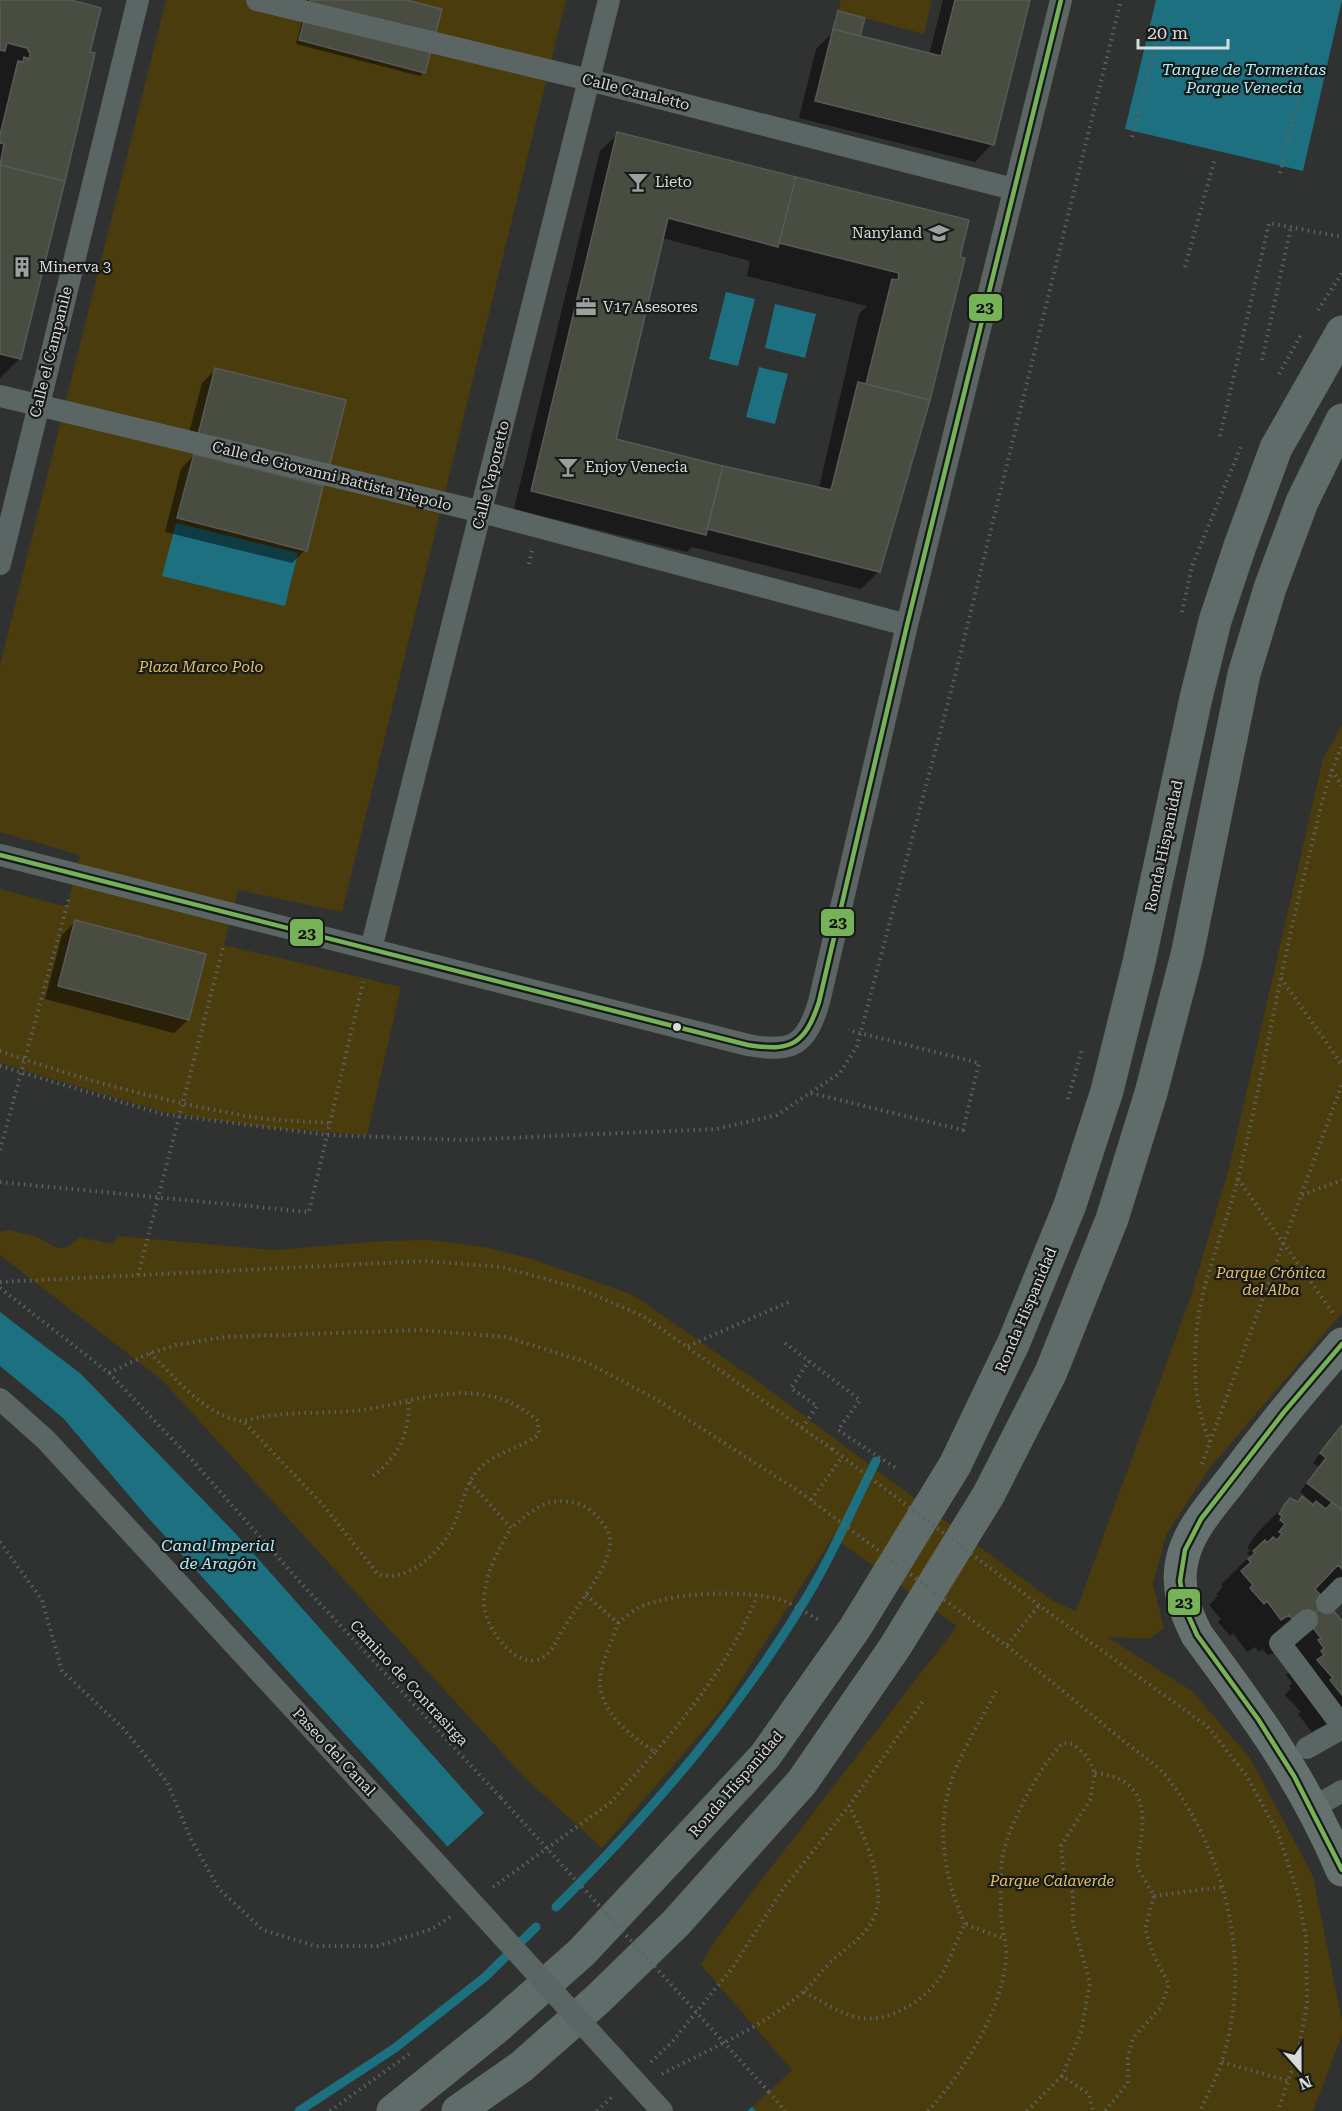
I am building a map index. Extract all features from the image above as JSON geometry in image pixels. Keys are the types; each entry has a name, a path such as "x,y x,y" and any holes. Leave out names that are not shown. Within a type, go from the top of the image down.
{"highway":[{"name":"Ronda Hispanidad","path":"393,2111 496,2028 582,1952 648,1885 765,1756 855,1628 956,1465 1014,1342 1070,1205 1107,1091 1139,962 1196,698 1215,621 1240,546 1276,448 1342,332"},
{"path":"458,2111 520,2067 598,1999 676,1923 802,1782 895,1647 989,1494 1051,1372 1112,1219 1151,1093 1187,955 1244,674 1269,588 1302,502 1342,420"}],"street":[{"name":"Calle el Campanile","path":"0,564 138,0"},
{"name":"Calle Canaletto","path":"257,0 589,80 1013,189"},
{"name":"Calle Vaporetto","path":"371,949 609,0"},
{"path":"0,855 748,1045 773,1049 794,1044 810,1030 819,1002 906,625 1062,0"},
{"name":"Calle de Giovanni Battista Tiepolo","path":"0,396 482,512 906,625"},
{"path":"1339,1331 1279,1419 1200,1521 1182,1558 1179,1576 1186,1614 1197,1635 1263,1723 1314,1808 1342,1870"},
{"name":"Paseo del Canal","path":"0,1399 46,1440 662,2111"},
{"path":"1306,1748 1342,1727 1281,1643 1307,1620"},
{"path":"1314,1808 1342,1791"}],"path":[{"path":"0,1066 179,1116 328,1135 460,1140 716,1129 777,1115 840,1073 857,1046 970,619 1063,228 1121,0"},
{"path":"1132,137 1160,29"},
{"path":"1280,173 1308,62"},
{"path":"1185,267 1215,158"},
{"path":"1220,436 1269,223 1342,237"},
{"path":"1262,360 1291,227"},
{"path":"1312,318 1342,273"},
{"path":"1278,375 1306,327"},
{"path":"1180,624 1192,566 1245,438"},
{"path":"1210,1442 1199,1416 1196,1384 1197,1327 1208,1272 1238,1179 1281,978 1331,769 1342,747"},
{"path":"1331,769 1342,786"},
{"path":"0,1150 75,874"},
{"path":"138,1275 223,948"},
{"path":"1281,978 1342,1065"},
{"path":"0,1182 309,1212 363,982"},
{"path":"811,1093 963,1130 978,1063 848,1030"},
{"path":"1066,1107 1085,1038"},
{"path":"0,1051 88,1080 183,1103 255,1117 330,1123"},
{"path":"1201,1468 1342,1084"},
{"path":"1238,1179 1285,1242 1339,1331"},
{"path":"1302,1196 1342,1180"},
{"path":"0,1282 424,1261 502,1267 578,1288 643,1316 832,1449 1047,1611 1207,1726 1246,1775 1278,1833 1298,1894 1306,1937 1307,2002 1299,2049 1278,2111"},
{"name":"Camino de Contrasirga","path":"0,1288 109,1373 192,1460 299,1581 501,1798 785,2111"},
{"path":"688,1346 789,1302"},
{"path":"109,1373 150,1353 176,1345 225,1337 419,1330 506,1337 586,1362 646,1394 801,1492 1007,1645 1165,1775 1195,1819 1221,1887 1230,1922 1236,1961 1235,2007 1222,2062 1200,2111"},
{"path":"785,1342 860,1400 838,1430 896,1468"},
{"path":"150,1353 211,1410 227,1419 243,1421 269,1414 351,1411 436,1395 485,1394 520,1406 538,1421 539,1434 527,1444 508,1448 494,1457 470,1482 455,1523 444,1539 428,1557 407,1574 390,1578 378,1574 322,1504 243,1421"},
{"path":"802,1428 817,1406 791,1388 809,1361"},
{"path":"373,1476 387,1465 406,1436 409,1401"},
{"path":"811,1500 842,1457"},
{"path":"470,1482 511,1528"},
{"path":"896,1507 902,1497"},
{"path":"565,1500 583,1505 596,1515 606,1528 610,1540 608,1556 586,1595 566,1622 555,1644 546,1655 537,1661 526,1661 513,1653 487,1618 484,1602 495,1555 511,1528 541,1504 565,1500"},
{"path":"865,1555 877,1536"},
{"path":"0,1542 42,1600 62,1671 123,1728 167,1782 191,1839 219,1889 263,1930 315,1946 378,1946 432,1929 452,1916"},
{"path":"586,1595 618,1623"},
{"path":"491,1888 610,1803 681,1722 709,1684 748,1619 757,1596"},
{"path":"655,1752 633,1737 612,1714 602,1695 601,1673 618,1623 643,1605 673,1598 757,1596 784,1601 822,1622"},
{"path":"1007,1645 1039,1605"},
{"path":"816,1630 828,1612"},
{"path":"997,1689 954,1775 945,1807 945,1864 951,1894 965,1924 1002,1938"},
{"path":"646,2066 672,2042 733,1967 783,1889 849,1806 923,1701"},
{"path":"928,2111 946,2092 983,2034 999,1994 1007,1957 1002,1938 1001,1883 1004,1853 1016,1818 1048,1758 1063,1743 1073,1744 1087,1756 1095,1773 1090,1800 1061,1846 1063,1868 1073,1893 1073,1923 1090,1983 1081,2032 1062,2076 1027,2111"},
{"path":"1095,1773 1110,1775 1133,1787 1141,1804 1142,1831 1137,1865 1154,1896 1145,1929 1154,1956 1169,1984 1161,2007 1132,2038 1128,2058 1128,2083 1105,2111"},
{"path":"655,2078 760,2022 804,1992 833,1959 861,1937 876,1914 877,1881 868,1841 849,1806"},
{"path":"1154,1896 1221,1887"},
{"path":"585,1905 594,1897"},
{"path":"804,1992 848,2016 873,2021 896,2013 920,2000 941,1975 965,1924"},
{"path":"330,2111 415,2050"},
{"path":"1222,2062 1288,2081"},
{"path":"1062,2076 1089,2094 1093,2111"},
{"path":"597,2111 620,2090"},
{"path":"603,2106 624,2095"}],"green space":[{"name":"Plaza Marco Polo","path":"166,0 566,0 342,912 238,890 224,945 401,987 367,1135 270,1128 163,1112 0,1063 0,889 67,907 80,855 0,832 0,665"},
{"path":"841,0 932,0 924,34 838,11"},
{"name":"Parque Calaverde","path":"1342,725 1342,1313 1209,1469 1166,1535 1153,1584 1164,1628 1149,1639 1107,1637 1192,1691 1250,1758 1313,1876 1342,2021 1342,2035 1313,2111 756,2111 752,2107 792,2070 701,1965 716,1939 957,1626 833,1537 722,1709 602,1848 524,1777 162,1380 0,1255 0,1232 10,1230 37,1237 57,1248 68,1247 80,1237 113,1244 118,1236 274,1250 382,1241 428,1240 485,1247 535,1260 633,1295 760,1383 1054,1602 1076,1611 1190,1299 1228,1172 1323,759"}],"water":[{"name":"Tanque de Tormentas Parque Venecia","path":"1156,0 1342,0 1303,171 1125,129"},
{"path":"726,292 755,299 738,366 709,359"},
{"path":"775,304 816,314 805,358 765,348"},
{"path":"759,367 788,374 775,424 746,417"},
{"path":"176,523 298,553 285,606 162,576"},
{"name":"Canal Imperial de Aragón","path":"0,1312 81,1374 235,1533 484,1813 756,2111 688,2111 143,1512 63,1418 0,1366"}],"pier":[{"path":"486,1811 754,2105 747,2111 684,2111 445,1849"}],"building":[{"path":"0,0 71,0 101,8 90,52 95,53 65,181 0,165 4,144 0,143 0,135 18,61 23,62 24,57 29,59 30,54 27,48 7,43 5,51 0,50"},
{"path":"310,0 406,0 442,9 425,73 299,40"},
{"path":"955,0 1030,0 994,145 815,101 833,29 941,56"},
{"path":"838,11 865,18 860,36 833,29"},
{"path":"617,132 796,177 778,247 668,218 616,439 723,466 706,535 531,491"},
{"name":"Minerva 3","path":"0,165 65,181 21,359 0,354"},
{"path":"796,177 969,220 960,257 965,258 930,400 866,384 892,279 898,280 899,273 779,243"},
{"path":"215,368 346,400 329,467 198,435"},
{"path":"858,382 930,400 880,572 707,529 723,466 831,490"},
{"path":"194,454 323,486 307,551 177,518"},
{"path":"75,920 206,954 189,1020 58,986"},
{"path":"1342,1425 1342,1510 1307,1483 1326,1458 1320,1453"},
{"path":"1302,1496 1313,1505 1316,1501 1326,1509 1332,1502 1342,1510 1342,1569 1338,1565 1315,1589 1327,1603 1307,1620 1293,1620 1289,1615 1281,1620 1267,1601 1264,1604 1250,1588 1253,1585 1241,1571 1251,1562 1248,1559 1255,1553 1253,1551 1265,1540 1267,1543 1273,1537 1277,1540 1282,1534 1279,1532 1285,1524 1280,1520 1282,1516 1279,1514 1290,1498 1298,1502"},
{"path":"1327,1603 1342,1621 1342,1695 1330,1680 1333,1678 1317,1660 1324,1655 1321,1651 1324,1648 1318,1640 1321,1638 1307,1620"}],"waterway":[{"path":"556,1907 626,1834 692,1759 753,1679 817,1579 876,1461"},
{"path":"299,2111 395,2048 485,1977 536,1927"}],"transit line":[{"name":"23","path":"0,855 748,1045 776,1047 795,1042 808,1027 819,1002 907,625 1061,0"},
{"name":"23","path":"1342,1344 1284,1412 1201,1519 1185,1550 1180,1581 1185,1608 1197,1635 1258,1719 1294,1776 1342,1870"}],"place":[{"name":"Lieto","path":"638,182"},
{"name":"Nanyland","path":"939,233"},
{"name":"Minerva 3","path":"22,267"},
{"name":"V17 Asesores","path":"586,307"},
{"name":"Enjoy Venecia","path":"568,467"}],"park label":[{"name":"Parque Crónica del Alba","path":"1271,1282"}]}
